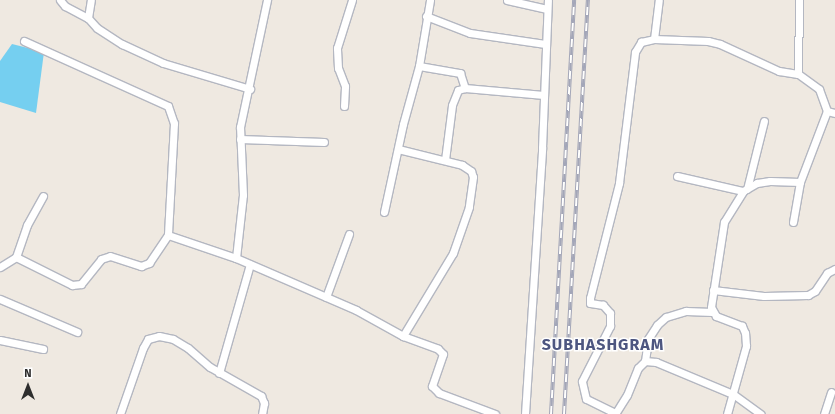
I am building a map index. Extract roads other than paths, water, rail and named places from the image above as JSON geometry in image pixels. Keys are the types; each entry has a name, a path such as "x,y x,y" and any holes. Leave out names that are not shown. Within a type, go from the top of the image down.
{"street":[{"path":"60,0 65,6 88,18 97,28 122,44 163,63 250,88"},
{"path":"88,18 91,0"},
{"path":"236,258 242,194 240,127 250,88 267,0"},
{"path":"344,106 345,86 338,68 337,48 352,0"},
{"path":"384,212 419,66 426,16 430,0"},
{"path":"506,0 547,9"},
{"path":"524,414 544,95 548,0"},
{"path":"654,39 659,0"},
{"path":"798,74 799,0"},
{"path":"426,16 470,33 545,44"},
{"path":"727,414 746,346 745,333 742,326 712,312 686,311 666,317 657,325 648,339 645,361 638,368 627,395 615,414 586,398 582,381 610,326 610,313 603,305 590,303 590,298 619,183 635,52 641,42 654,39 698,40 720,44 779,71 798,74 819,89 827,111 800,182 793,222"},
{"path":"16,257 72,285 81,284 101,259 110,256 141,266 149,263 168,235 174,123 168,106 24,41"},
{"path":"419,66 460,74 465,88"},
{"path":"445,160 452,105 458,90 465,88 544,95"},
{"path":"827,111 835,113"},
{"path":"712,312 713,290 724,222 745,190 764,121"},
{"path":"240,139 324,142"},
{"path":"398,149 445,160 471,171 473,177 469,207 452,253 403,336"},
{"path":"677,176 745,190 757,183 770,181 800,182"},
{"path":"0,267 16,257 27,225 43,196"},
{"path":"326,297 348,234"},
{"path":"168,235 236,258 356,310 403,336 438,349 443,354 432,386 439,393 494,414"},
{"path":"219,373 250,264"},
{"path":"713,290 764,296 808,294 815,291 827,273 835,269"},
{"path":"0,299 77,332"},
{"path":"120,414 143,348 152,336 173,338 219,373 261,396 264,403 262,414"},
{"path":"0,340 43,349"},
{"path":"645,361 656,362 733,394 761,414"},
{"path":"824,414 831,392"}],"water":[{"path":"12,44 44,52 36,113 0,102 0,61"}],"railway":[{"path":"551,414 574,0"},
{"path":"564,414 588,0"}],"district":[{"name":"SUBHASHGRAM","path":"603,345"}]}
